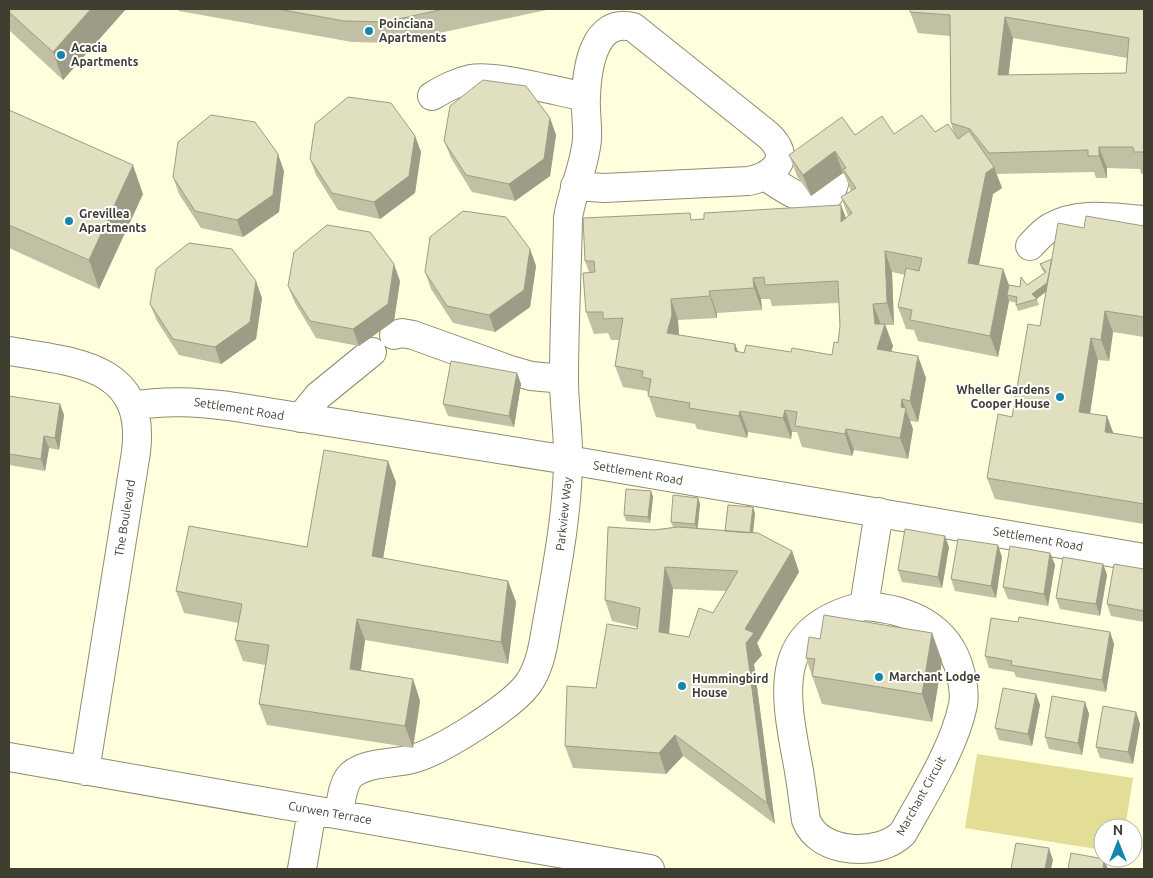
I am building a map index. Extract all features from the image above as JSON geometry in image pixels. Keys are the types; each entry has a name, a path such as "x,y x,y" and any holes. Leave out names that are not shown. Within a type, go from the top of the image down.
{"street":[{"name":"Parkview Way","path":"339,814 349,777 369,767 413,759 433,752 484,720 521,692 529,683 538,667 559,560 566,510 568,460 564,380 568,218 587,139 586,97 591,67 600,38 605,30 615,25 633,27 768,135 790,149 775,169 766,176"},
{"path":"432,96 449,87 474,78 492,79 586,97"},
{"path":"575,186 604,188 749,181 766,176 794,195 811,201 825,197 830,193 835,179"},
{"path":"1030,246 1050,227 1068,220 1088,216 1144,220"},
{"path":"394,335 402,333 413,335 531,376 564,380"},
{"name":"The Boulevard","path":"9,351 76,362 96,369 118,385 132,406 138,429 136,452 85,771"},
{"path":"300,418 318,396 372,352"},
{"name":"Settlement Road","path":"132,406 150,402 188,401 568,460 1144,558"},
{"path":"864,606 880,512"},
{"name":"Marchant Circuit","path":"864,606 903,612 932,626 952,650 958,664 964,691 960,716 950,742 903,833 894,842 850,859 837,846 822,840 810,829 806,820 786,693 792,659 801,644 814,630 830,619 847,610 864,606"},
{"name":"Curwen Terrace","path":"9,757 650,869"},
{"path":"302,869 312,810"}],"shaded area":[{"path":"977,754 1133,778 1127,818 1093,818 1093,848 965,828"}],"building":[{"path":"9,9 91,9 53,52 9,12"},
{"path":"278,9 444,9 385,22 344,21"},
{"path":"910,9 1144,9 1144,152 1134,152 1133,147 1099,147 1099,156 1088,156 1088,150 989,153 970,129 951,123 950,15 910,12","holes":["1005,17 1129,38 1126,73 998,75"]},
{"path":"483,80 526,86 550,118 544,159 509,184 466,175 444,141 450,106"},
{"path":"348,97 391,103 415,136 409,176 374,202 332,193 310,159 315,124"},
{"name":"Grevillea Apartments","path":"9,110 133,165 89,260 9,225"},
{"path":"211,115 255,122 278,154 273,195 237,220 195,211 173,177 178,142"},
{"path":"922,115 935,132 948,124 958,139 969,131 994,167 986,173 968,263 1003,269 990,336 910,320 912,310 898,307 906,268 919,271 922,258 885,251 887,303 873,304 875,324 885,324 877,349 918,356 910,401 902,399 901,407 906,408 900,438 846,429 845,434 795,426 797,412 785,410 783,418 740,411 739,416 689,408 690,403 648,396 651,379 642,377 643,371 615,366 623,318 603,319 603,312 586,312 583,273 595,272 594,261 585,261 583,218 690,213 691,220 704,219 704,213 841,205 841,222 852,213 841,197 856,188 843,169 846,168 835,151 803,175 789,155 842,117 855,135 882,116 894,134","holes":["764,277 765,285 838,281 840,326 838,343 834,342 832,355 792,348 791,352 746,345 744,353 735,351 735,344 667,333 672,315 671,299 710,296 709,291 754,288 753,278"]},
{"path":"463,211 506,217 530,249 524,290 489,315 447,306 425,272 430,237"},
{"name":"Wheller Gardens Cooper House","path":"1086,216 1144,226 1144,317 1105,311 1101,340 1091,338 1079,412 1107,416 1105,432 1144,438 1144,504 987,478 998,414 1012,417 1028,324 1040,326 1058,223 1084,228"},
{"path":"327,225 370,232 394,264 388,304 353,329 310,321 288,286 294,252"},
{"path":"189,243 232,249 256,281 250,322 215,347 173,339 150,304 156,269"},
{"path":"1052,259 1047,283 1032,294 1037,299 1016,305 1017,297 1007,295 1009,285 1020,287 1021,277 1027,285 1046,272 1040,264"},
{"path":"451,361 517,373 509,416 443,404"},
{"path":"9,396 60,404 55,438 44,436 41,459 9,454"},
{"path":"324,450 388,461 372,556 508,581 501,642 357,619 350,669 413,679 405,726 259,704 269,645 235,640 242,604 176,591 189,526 307,547"},
{"path":"626,489 651,491 648,517 624,515"},
{"path":"673,495 698,498 695,524 671,522"},
{"path":"728,505 753,507 750,533 725,531"},
{"name":"Hummingbird House","path":"608,527 654,530 678,527 758,533 792,551 745,629 754,633 746,643 767,803 675,735 659,753 565,746 567,686 596,688 607,624 637,629 640,608 605,600","holes":["665,567 738,571 713,613 699,608 689,637 659,632"]},
{"path":"905,529 945,536 938,577 898,570"},
{"path":"958,539 998,545 991,586 951,579"},
{"path":"1010,546 1050,553 1044,594 1003,587"},
{"path":"1063,557 1103,564 1096,604 1056,598"},
{"path":"1114,564 1144,569 1144,611 1107,604"},
{"path":"824,615 932,633 922,694 812,676 815,659 806,658 809,637 820,639"},
{"path":"1019,617 1110,632 1102,680 1011,665 1012,661 985,656 991,618 1018,622"},
{"path":"1003,688 1036,694 1028,734 995,728"},
{"path":"1052,696 1085,702 1078,743 1045,737"},
{"path":"1103,706 1136,712 1128,752 1096,747"},
{"path":"1016,843 1049,848 1045,869 1011,869"},
{"path":"1071,853 1093,857 1093,868 1103,868 1103,869 1068,869"}],"place":[{"name":"Poinciana Apartments","path":"369,31"},
{"name":"Acacia Apartments","path":"61,55"},
{"name":"Grevillea Apartments","path":"69,221"},
{"name":"Wheller Gardens Cooper House","path":"1060,397"},
{"name":"Marchant Lodge","path":"879,677"},
{"name":"Hummingbird House","path":"682,686"}]}
